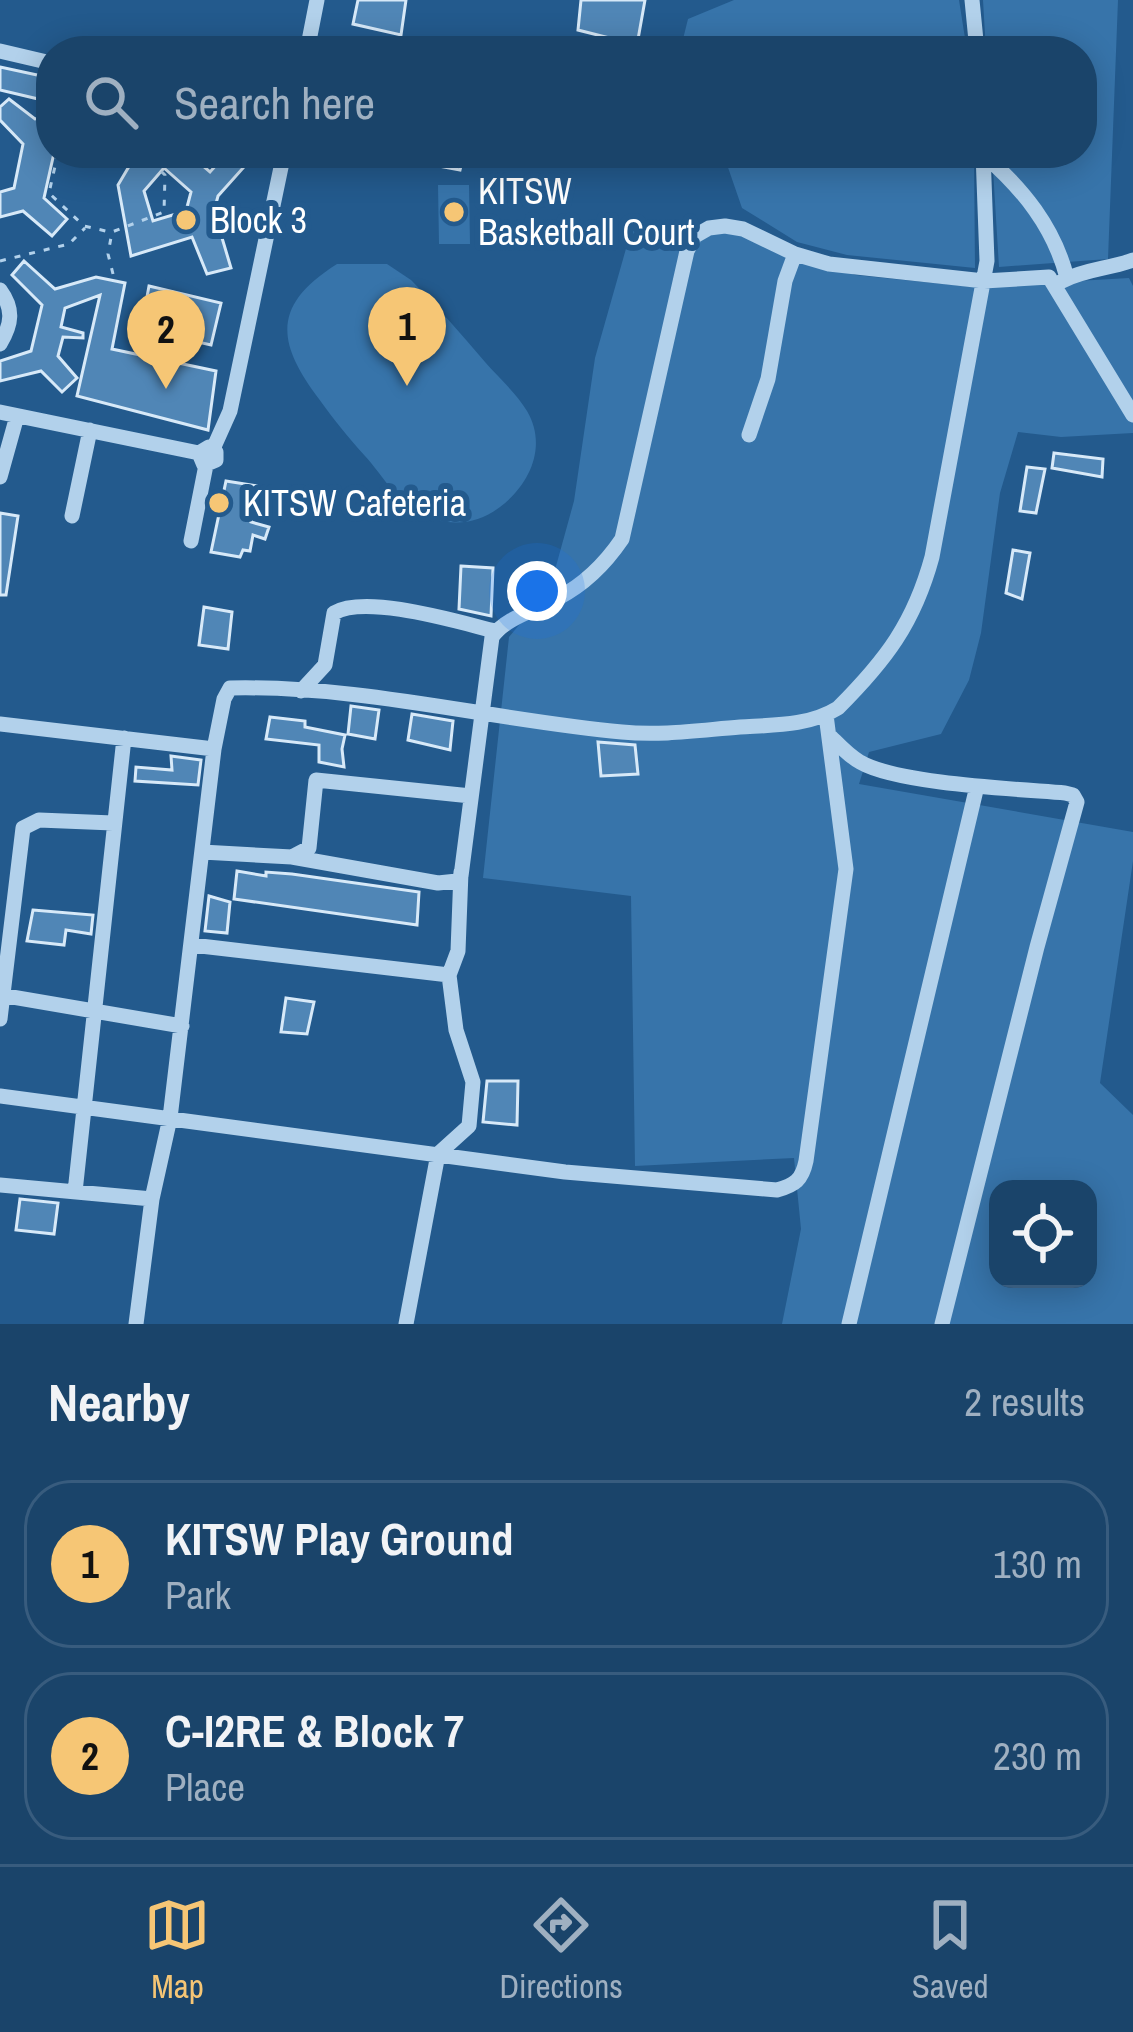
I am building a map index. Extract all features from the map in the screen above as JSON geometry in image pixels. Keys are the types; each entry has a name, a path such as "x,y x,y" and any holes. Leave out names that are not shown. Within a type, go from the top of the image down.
{"street":[{"path":"310,36 317,0"},
{"path":"972,0 976,36"},
{"path":"0,51 36,59"},
{"path":"190,541 206,456 230,411 281,168"},
{"path":"136,1324 152,1198 170,1118 214,749 230,688 482,711 623,733 770,725 826,716 859,687 902,634 922,594 984,281 989,236 985,168"},
{"path":"1000,168 1015,182 1058,244 1061,281 1133,415"},
{"path":"302,691 326,665 334,614 346,606 410,613 495,631 578,586 609,558 622,539 686,251 695,236 709,228 743,229 795,254 830,264 984,281 1044,276 1061,281 1080,271 1113,268 1133,260"},
{"path":"749,435 768,380 785,281 795,254"},
{"path":"0,290 11,310 8,332 0,344"},
{"path":"0,477 8,414 206,456"},
{"path":"72,515 90,430"},
{"path":"406,1324 438,1154 469,1126 473,1082 456,1030 449,975 458,951 462,869 495,631"},
{"path":"0,1096 617,1178 776,1190 795,1185 806,1161 846,869 826,716"},
{"path":"0,724 214,749"},
{"path":"831,737 854,758 880,770 977,786 1073,794 1077,802 1036,946 942,1324"},
{"path":"75,1192 124,738"},
{"path":"292,857 309,848 316,780 471,796"},
{"path":"848,1324 977,786"},
{"path":"0,1018 23,828 39,820 113,823"},
{"path":"202,852 292,857 449,883 462,869"},
{"path":"192,945 449,975"},
{"path":"1,995 182,1026"},
{"path":"0,1185 152,1198"}],"path":[{"path":"55,168 49,193 86,227 112,232 164,212 165,175 158,168"},
{"path":"0,261 69,244 86,227"},
{"path":"112,232 108,254 113,274"}],"shaded area":[{"path":"734,0 959,0 965,36 684,36 688,19"},
{"path":"983,0 1118,0 1108,259 999,267 993,168 1097,168 1097,36 985,36"},
{"path":"728,168 974,168 975,268 847,255 797,242 742,208"},
{"path":"438,185 469,185 470,244 439,244"},
{"path":"633,224 735,233 855,275 973,287 1129,278 1133,286 1133,433 1061,437 1018,432 1000,493 981,633 969,680 941,734 869,752 859,784 1133,832 1133,861 1100,1083 1133,1115 1133,1324 782,1324 801,1229 794,1158 635,1166 631,896 483,878 509,637 550,588 574,501 595,358"},
{"path":"337,264 387,264 411,280 527,411 536,438 532,464 519,488 491,513 453,522 414,511 305,379 289,342 291,310 316,279"}],"building":[{"path":"358,0 406,0 401,35 353,24"},
{"path":"581,0 645,0 639,36 602,36 578,30"},
{"path":"0,67 36,75 36,98 0,90"},
{"path":"9,99 36,119 36,168 51,168 44,198 67,219 52,236 23,211 0,217 0,192 14,188 23,144 0,120 0,107"},
{"name":"Block 3","path":"128,168 164,168 205,168 210,172 243,168 218,196 214,211 231,268 207,274 192,237 131,256 118,185","holes":["164,168 191,192 186,211 153,221 144,191"]},
{"path":"24,261 55,289 96,277 125,283 112,349 216,371 208,430 77,396 100,295 65,308 61,327 83,333 83,338 63,337 58,356 77,378 62,392 41,371 0,381 0,361 31,351 42,305 12,275"},
{"path":"149,286 221,303 211,345 141,329"},
{"path":"1054,453 1103,459 1102,477 1052,468"},
{"path":"1027,467 1045,469 1036,513 1020,511"},
{"path":"226,481 258,486 251,522 269,527 265,539 253,535 250,551 243,550 240,557 211,552"},
{"path":"0,513 18,516 6,595 0,595"},
{"path":"1013,550 1030,553 1022,599 1006,593"},
{"path":"461,566 493,568 491,616 459,609"},
{"path":"204,607 232,612 228,649 199,645"},
{"path":"351,706 379,710 375,739 348,734"},
{"path":"412,714 453,721 450,750 408,740"},
{"path":"270,717 305,721 305,727 345,735 344,767 319,762 319,745 266,739"},
{"path":"598,742 635,745 638,774 601,776"},
{"path":"171,756 201,760 198,785 135,781 136,767 172,770"},
{"path":"237,871 419,892 417,925 234,899"},
{"path":"209,896 230,902 227,933 205,931"},
{"path":"33,910 93,915 91,934 66,930 64,945 27,941"},
{"path":"286,998 314,1002 307,1034 281,1032"},
{"path":"487,1081 518,1081 517,1125 483,1122"},
{"path":"20,1199 58,1203 54,1234 16,1230"}],"place":[{"name":"KITSW Basketball Court","path":"454,212"},
{"name":"Block 3","path":"186,220"},
{"name":"KITSW Play Ground","path":"407,386"},
{"name":"C-I2RE & Block 7","path":"166,389"},
{"name":"KITSW Cafeteria","path":"219,503"}]}
